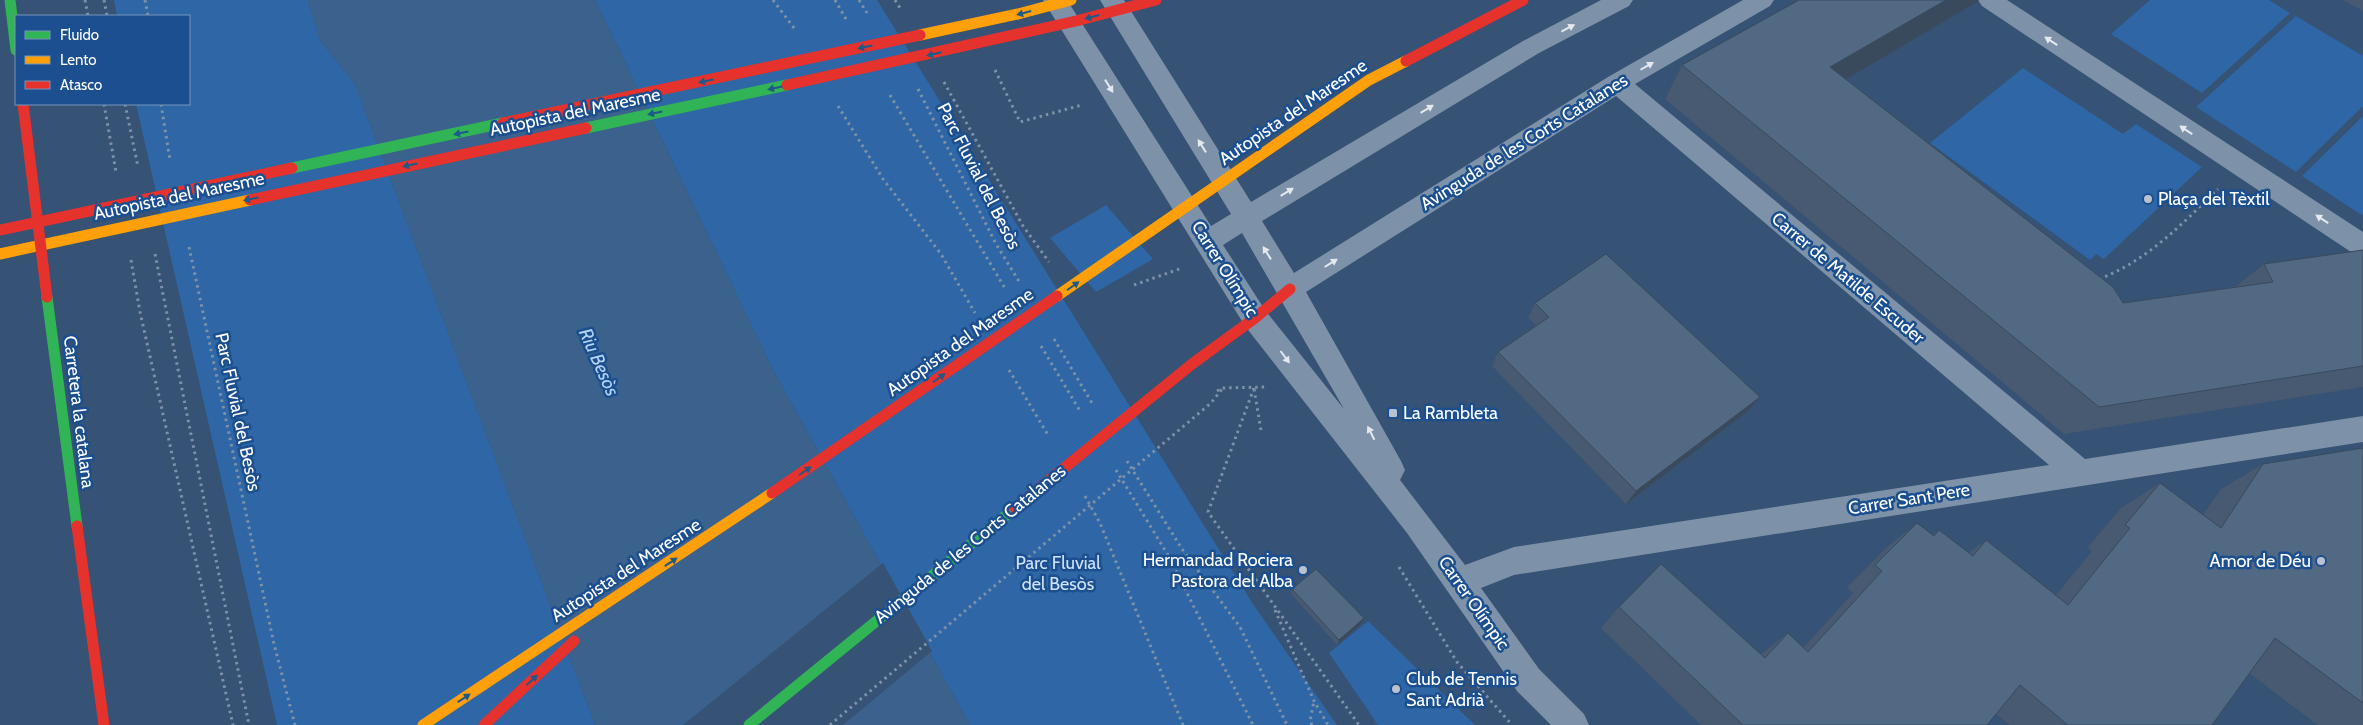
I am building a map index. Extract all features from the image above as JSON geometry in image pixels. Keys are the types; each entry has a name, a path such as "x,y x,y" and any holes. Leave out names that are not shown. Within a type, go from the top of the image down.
{"main road":[{"path":"10,0 15,42"},
{"path":"0,230 1008,16 1064,0 1086,0"},
{"name":"Autopista del Maresme","path":"0,254 90,233 910,60 1156,0"},
{"name":"Autopista del Maresme","path":"423,725 771,494 1369,80 1523,0"},
{"name":"Carretera la catalana","path":"24,105 57,382 104,725"},
{"path":"0,266 90,233"},
{"name":"Avinguda de les Corts Catalanes","path":"749,725 1192,364 1255,318 1290,289"},
{"path":"484,725 630,589"}],"street":[{"name":"Carrer Olímpic","path":"1064,0 1207,241 1255,318 1417,523 1528,680 1574,725"},
{"name":"Carrer Olímpic","path":"1112,0 1290,289 1367,424 1417,523"},
{"path":"1207,241 1531,47 1621,0"},
{"name":"Avinguda de les Corts Catalanes","path":"1290,289 1618,83 1762,0"},
{"path":"1990,0 2363,246"},
{"name":"Carrer de Matilde Escuder","path":"1618,83 2078,472"},
{"name":"Carrer Sant Pere","path":"1459,582 1514,561 2363,429"}],"path":[{"path":"85,0 88,15"},
{"path":"104,0 107,15"},
{"path":"145,0 148,15"},
{"path":"834,0 849,25"},
{"path":"859,0 872,20"},
{"path":"991,61 1020,122 1088,103"},
{"name":"Parc Fluvial del Besòs","path":"917,87 996,244 1020,284"},
{"name":"Parc Fluvial del Besòs","path":"888,92 1008,294"},
{"path":"953,96 1023,226"},
{"path":"104,105 117,179"},
{"path":"125,105 139,172"},
{"path":"161,105 172,168"},
{"path":"2092,281 2108,276 2159,245 2222,185"},
{"name":"Parc Fluvial del Besòs","path":"189,246 274,644 295,725"},
{"path":"154,250 249,725"},
{"path":"130,255 140,312 233,725"},
{"path":"1050,333 1094,406"},
{"path":"1039,344 1080,412"},
{"path":"830,725 1211,403 1222,388"},
{"path":"1215,392 1222,388 1254,388"},
{"path":"1254,388 1261,430"},
{"path":"1254,388 1208,512 1358,725"},
{"path":"1123,455 1182,549 1240,627 1287,725"},
{"path":"1112,462 1168,555 1253,725"},
{"path":"1400,567 1458,662 1512,725"},
{"path":"1272,602 1314,701 1328,725"},
{"path":"1312,725 1310,721 1314,701"}],"green space":[{"path":"114,0 308,0 320,40 355,84 595,725 277,725 136,105 190,105 190,15 117,15"},
{"name":"Parc Fluvial del Besòs","path":"595,0 877,0 1253,604 1337,725 970,725 772,368"},
{"path":"2150,0 2269,0 2290,13 2202,93 2111,34"},
{"path":"2296,16 2363,56 2363,106 2296,172 2196,107"},
{"path":"2023,68 2123,134 2136,124 2202,167 2104,259 2096,254 2090,260 1930,143"},
{"path":"2363,116 2363,216 2302,176"},
{"path":"1106,205 1153,259 1096,292 1050,238"},
{"name":"Club de Tennis Sant Adrià","path":"1368,621 1475,725 1378,725 1329,653"}],"water":[{"name":"Riu Besòs","path":"308,0 595,0 772,368 970,725 595,725 355,84 320,40"}],"pier":[{"path":"883,563 932,651 843,725 683,725"}],"building":[{"path":"1799,0 1946,0 1830,67 2113,287 2123,303 2273,282 2264,264 2363,250 2363,366 2099,407 1682,65"},
{"path":"1606,254 1760,397 1636,491 1498,352 1549,317 1535,303"},
{"path":"2363,448 2363,703 2275,638 2212,725 2068,725 2020,685 1987,725 1743,725 1619,607 1661,564 1765,658 1788,633 1808,652 1882,571 1875,565 1917,523 1934,536 1939,530 1973,556 1986,540 2068,605 2130,528 2125,525 2160,483 2221,528 2263,464"},
{"path":"1316,569 1364,618 1339,640 1292,589"}],"traffic: fast":[{"path":"10,0 15,42"},
{"path":"586,128 787,85"},
{"path":"292,168 503,123"},
{"path":"47,297 77,526"},
{"path":"749,725 1015,508"}],"traffic: slow":[{"path":"920,35 1018,14 1071,0"},
{"path":"1057,296 1369,80 1406,61"},
{"path":"0,254 250,200"},
{"path":"423,725 772,493"}],"traffic: jam":[{"path":"787,85 1076,21 1156,0"},
{"path":"1406,61 1523,0"},
{"path":"503,123 920,35"},
{"path":"23,105 47,297"},
{"path":"250,200 586,128"},
{"path":"0,230 292,168"},
{"path":"1015,508 1192,364 1255,318 1290,289"},
{"path":"772,493 1057,296"},
{"path":"77,526 104,725"},
{"path":"484,725 574,641"}],"place":[{"name":"Plaça del Tèxtil","path":"2148,199"},
{"name":"La Rambleta","path":"1393,413"},
{"name":"Amor de Déu","path":"2321,561"},
{"name":"Hermandad Rociera Pastora del Alba","path":"1303,570"},
{"name":"Club de Tennis Sant Adrià","path":"1396,689"}]}
